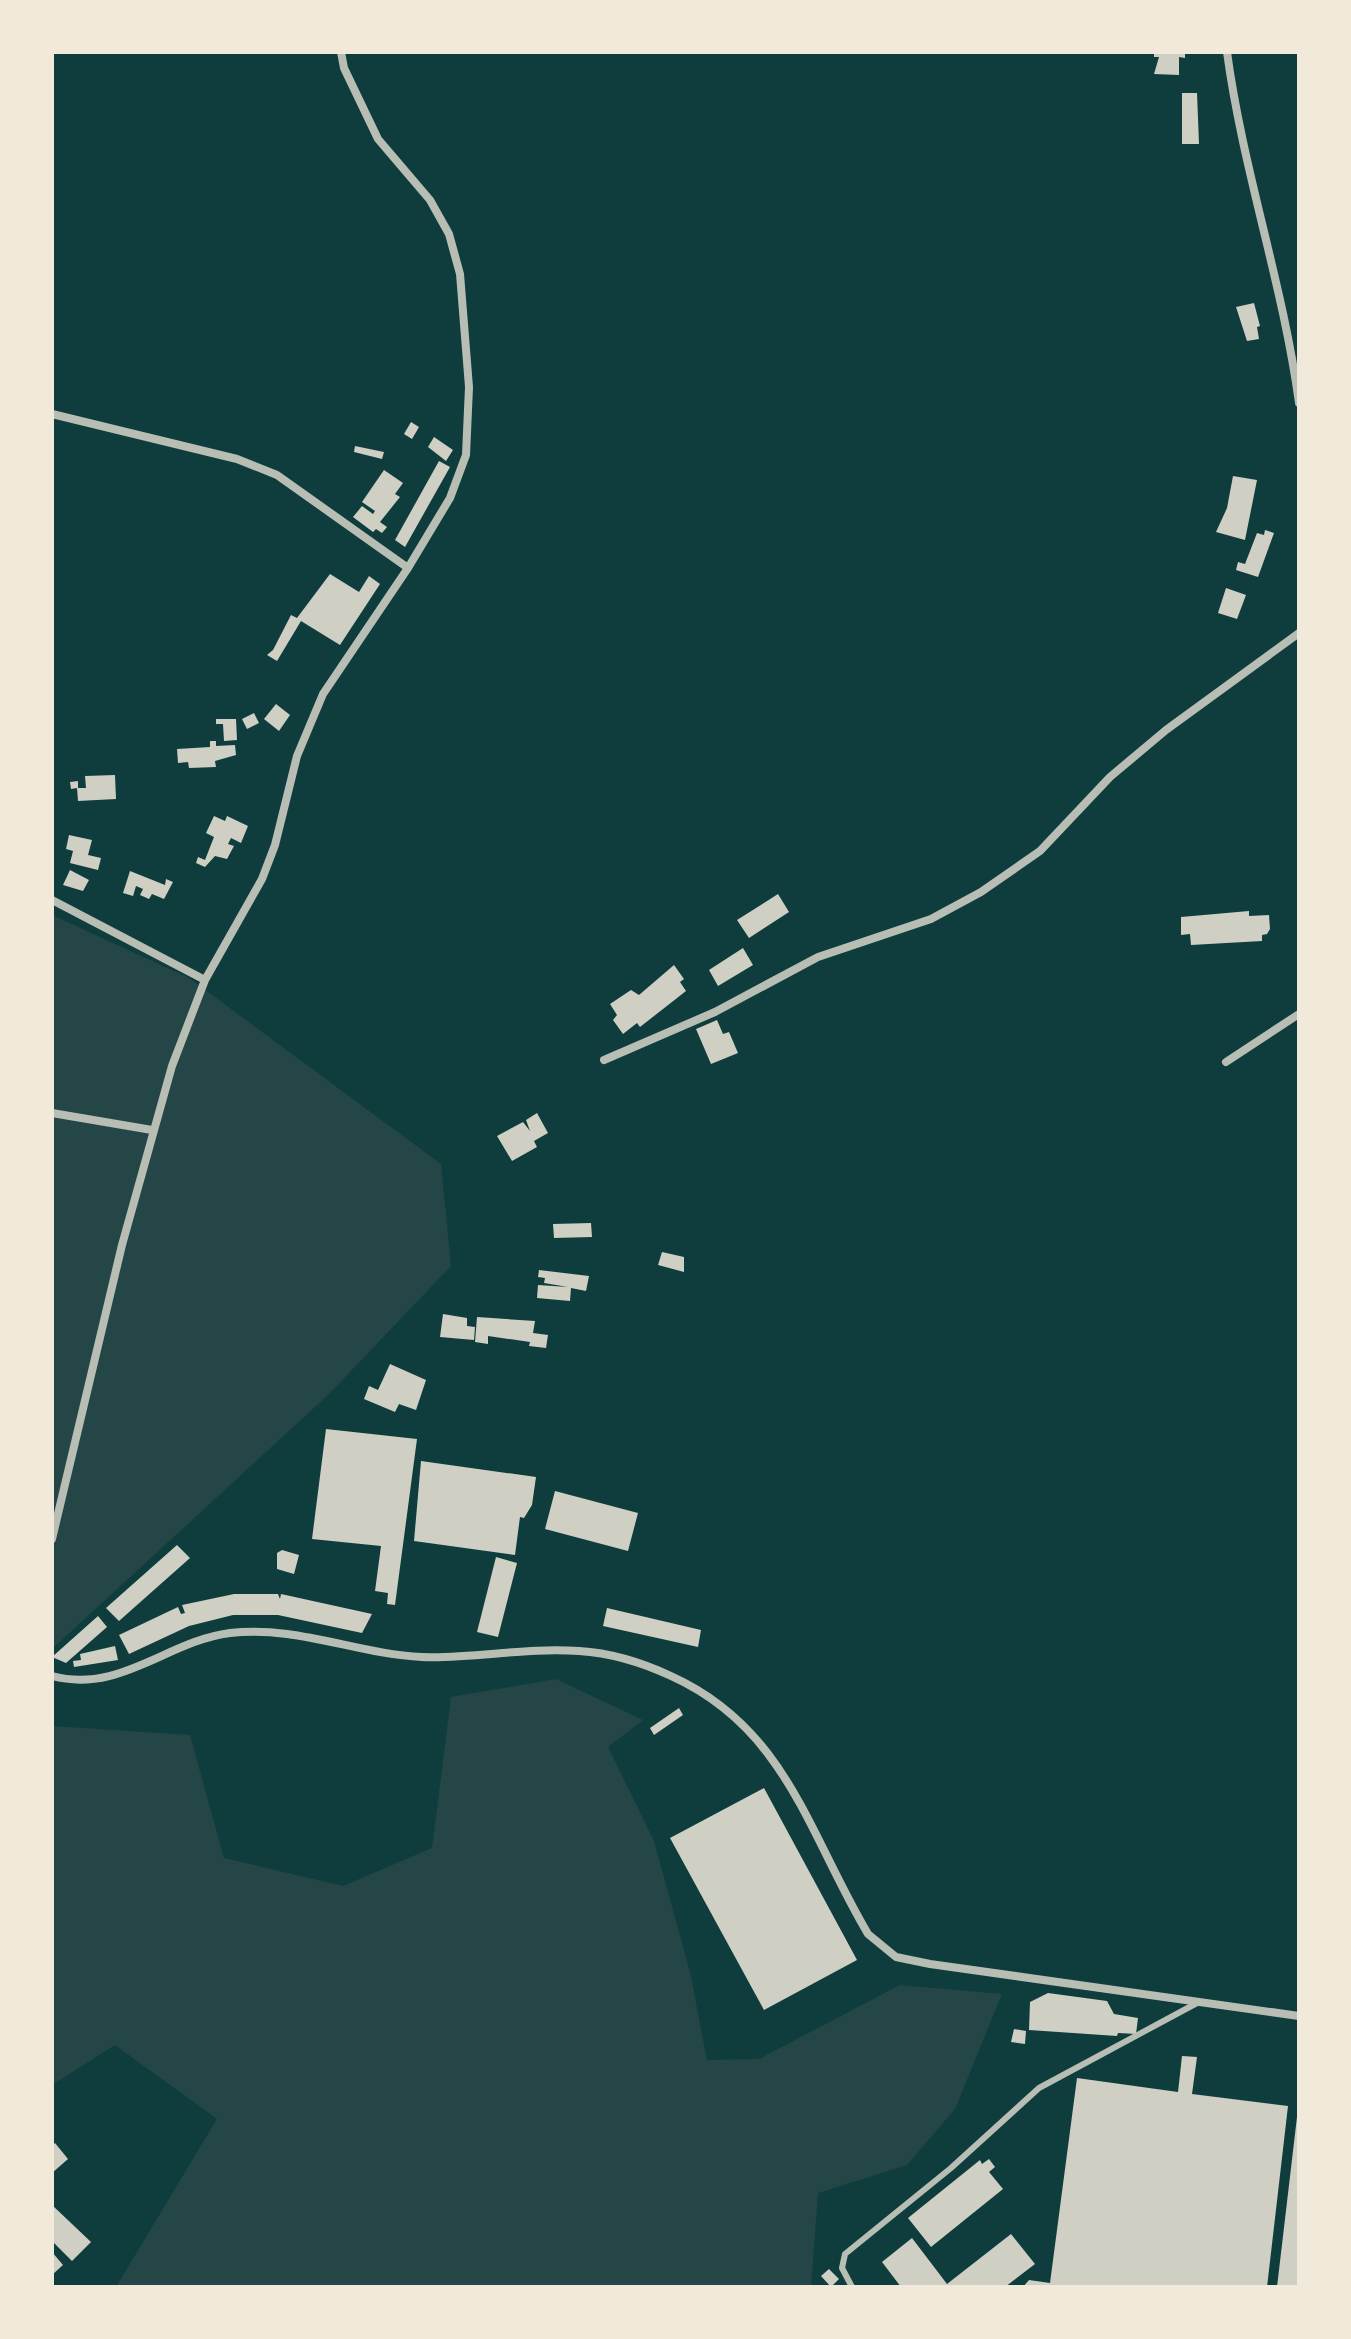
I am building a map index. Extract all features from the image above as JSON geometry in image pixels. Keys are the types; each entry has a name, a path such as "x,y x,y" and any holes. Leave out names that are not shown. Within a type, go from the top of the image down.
{"street":[{"path":"52,1539 152,1130 172,1066 205,980 262,879 275,845 297,756 323,694 408,568 450,498 466,455 469,387 460,274 449,234 430,200 378,139 344,68 341,52"},
{"path":"1227,52 1247,169 1285,320 1299,403"},
{"path":"52,414 136,432 259,467 294,486 408,568"},
{"path":"604,1060 715,1012 789,970 863,940 931,919 981,892 1040,851 1110,777 1166,730 1299,633"},
{"path":"52,900 205,980"},
{"path":"1226,1062 1299,1014"},
{"path":"52,1113 152,1130"},
{"path":"52,1676 71,1681 108,1678 203,1641 251,1631 288,1632 417,1656 453,1657 537,1649 604,1653 642,1663 695,1687 736,1714 762,1742 868,1934 896,1957 1299,2016"}],"lane":[{"path":"852,2287 842,2268 845,2254 951,2168 1039,2088 1197,2003"}],"shaded area":[{"path":"52,915 189,978 441,1164 451,1266 328,1395 52,1649"},
{"path":"556,1679 643,1720 608,1747 654,1841 690,1972 707,2060 759,2059 900,1985 1002,1994 955,2109 907,2165 818,2193 811,2287 116,2287 217,2119 115,2045 52,2085 52,1726 190,1735 224,1858 343,1886 432,1848 451,1697"}],"building":[{"path":"1154,52 1185,52 1185,58 1179,57 1179,75 1154,74 1159,57 1154,57"},
{"path":"1182,93 1197,93 1199,144 1182,144"},
{"path":"1254,303 1260,326 1257,327 1259,339 1247,341 1236,307"},
{"path":"411,422 419,427 412,439 404,434"},
{"path":"434,437 453,450 446,461 428,447"},
{"path":"355,446 384,452 382,459 354,452"},
{"path":"439,461 450,467 405,547 395,540"},
{"path":"384,470 403,483 395,494 400,497 380,522 387,527 382,533 376,529 373,532 353,517 362,506 373,514 375,511 362,502"},
{"path":"1233,476 1257,480 1245,540 1216,532 1227,508"},
{"path":"1265,530 1274,533 1258,577 1236,570 1238,562 1245,564 1257,533 1264,535"},
{"path":"330,574 359,592 369,576 380,584 340,645 301,621 277,661 267,655 273,650 291,615 297,618"},
{"path":"1226,588 1246,595 1237,619 1218,613"},
{"path":"276,704 290,715 279,731 264,719"},
{"path":"254,713 259,723 247,729 242,719"},
{"path":"216,719 236,719 237,740 224,741 223,724 216,724"},
{"path":"210,741 216,741 216,746 235,745 236,755 215,761 216,767 189,768 188,762 178,763 177,749 210,747"},
{"path":"115,775 116,799 78,801 77,788 71,789 70,782 78,781 78,788 86,788 85,776"},
{"path":"214,816 225,821 227,816 248,826 241,843 231,838 228,844 234,846 227,859 215,856 205,867 196,863 198,857 205,860 214,837 206,833"},
{"path":"69,835 92,840 88,855 101,858 98,870 70,863 73,851 66,849"},
{"path":"70,870 89,880 83,891 63,885"},
{"path":"130,871 165,885 166,879 173,882 164,899 152,894 149,899 140,895 143,889 136,886 133,896 123,893"},
{"path":"778,894 789,912 749,938 737,920"},
{"path":"1249,911 1249,916 1269,915 1270,929 1262,935 1262,941 1191,945 1190,934 1181,935 1181,917"},
{"path":"743,948 753,965 718,986 709,970"},
{"path":"674,965 684,979 680,982 686,991 640,1027 637,1023 623,1034 613,1020 617,1015 610,1004 631,990 639,995"},
{"path":"717,1020 723,1034 729,1032 738,1053 711,1064 696,1029"},
{"path":"537,1113 548,1133 534,1141 537,1147 512,1161 497,1136 523,1122 530,1131 526,1120"},
{"path":"591,1223 592,1237 554,1238 553,1224"},
{"path":"662,1252 684,1257 684,1272 658,1265"},
{"path":"539,1270 589,1276 586,1291 571,1288 570,1301 537,1298 538,1285 568,1287 544,1283 545,1278 538,1277"},
{"path":"443,1314 467,1318 467,1326 475,1327 474,1340 440,1337"},
{"path":"477,1317 535,1321 533,1333 548,1335 546,1348 529,1346 530,1342 488,1336 488,1344 475,1342"},
{"path":"390,1364 426,1380 416,1410 399,1404 395,1412 364,1399 369,1386 378,1390"},
{"path":"326,1429 417,1439 395,1605 387,1604 388,1593 375,1591 381,1546 312,1539"},
{"path":"421,1461 536,1477 532,1505 524,1518 520,1517 515,1555 414,1541"},
{"path":"555,1491 638,1513 628,1551 545,1529"},
{"path":"177,1545 190,1558 119,1621 106,1608"},
{"path":"282,1550 299,1555 294,1574 277,1569 277,1553"},
{"path":"496,1557 517,1563 498,1637 477,1632"},
{"path":"234,1594 278,1594 280,1599 281,1594 372,1614 362,1633 278,1615 233,1615 189,1626 129,1654 119,1635 178,1607 181,1614 185,1613 182,1605"},
{"path":"607,1608 701,1630 698,1647 603,1626"},
{"path":"98,1616 107,1627 66,1663 52,1657"},
{"path":"115,1646 118,1660 74,1667 73,1661 81,1660 80,1654"},
{"path":"679,1708 683,1715 654,1735 650,1728"},
{"path":"764,1788 857,1960 764,2010 670,1838"},
{"path":"1048,1993 1107,2001 1114,2014 1138,2018 1136,2034 1118,2033 1117,2036 1029,2030 1030,2002"},
{"path":"1014,2029 1026,2031 1025,2044 1011,2042"},
{"path":"1182,2056 1197,2057 1192,2094 1288,2106 1267,2287 1023,2287 1029,2280 1050,2283 1077,2078 1178,2092"},
{"path":"1297,2117 1299,2287 1277,2287"},
{"path":"55,2143 68,2159 52,2173 52,2146"},
{"path":"989,2159 995,2167 989,2172 1003,2189 931,2247 908,2218 980,2160 982,2164"},
{"path":"52,2205 91,2242 72,2261 52,2241"},
{"path":"1011,2234 1035,2264 1005,2287 901,2287 882,2262 912,2238 947,2284"},
{"path":"52,2252 63,2265 52,2275"},
{"path":"829,2269 839,2279 831,2287 821,2276"}]}
